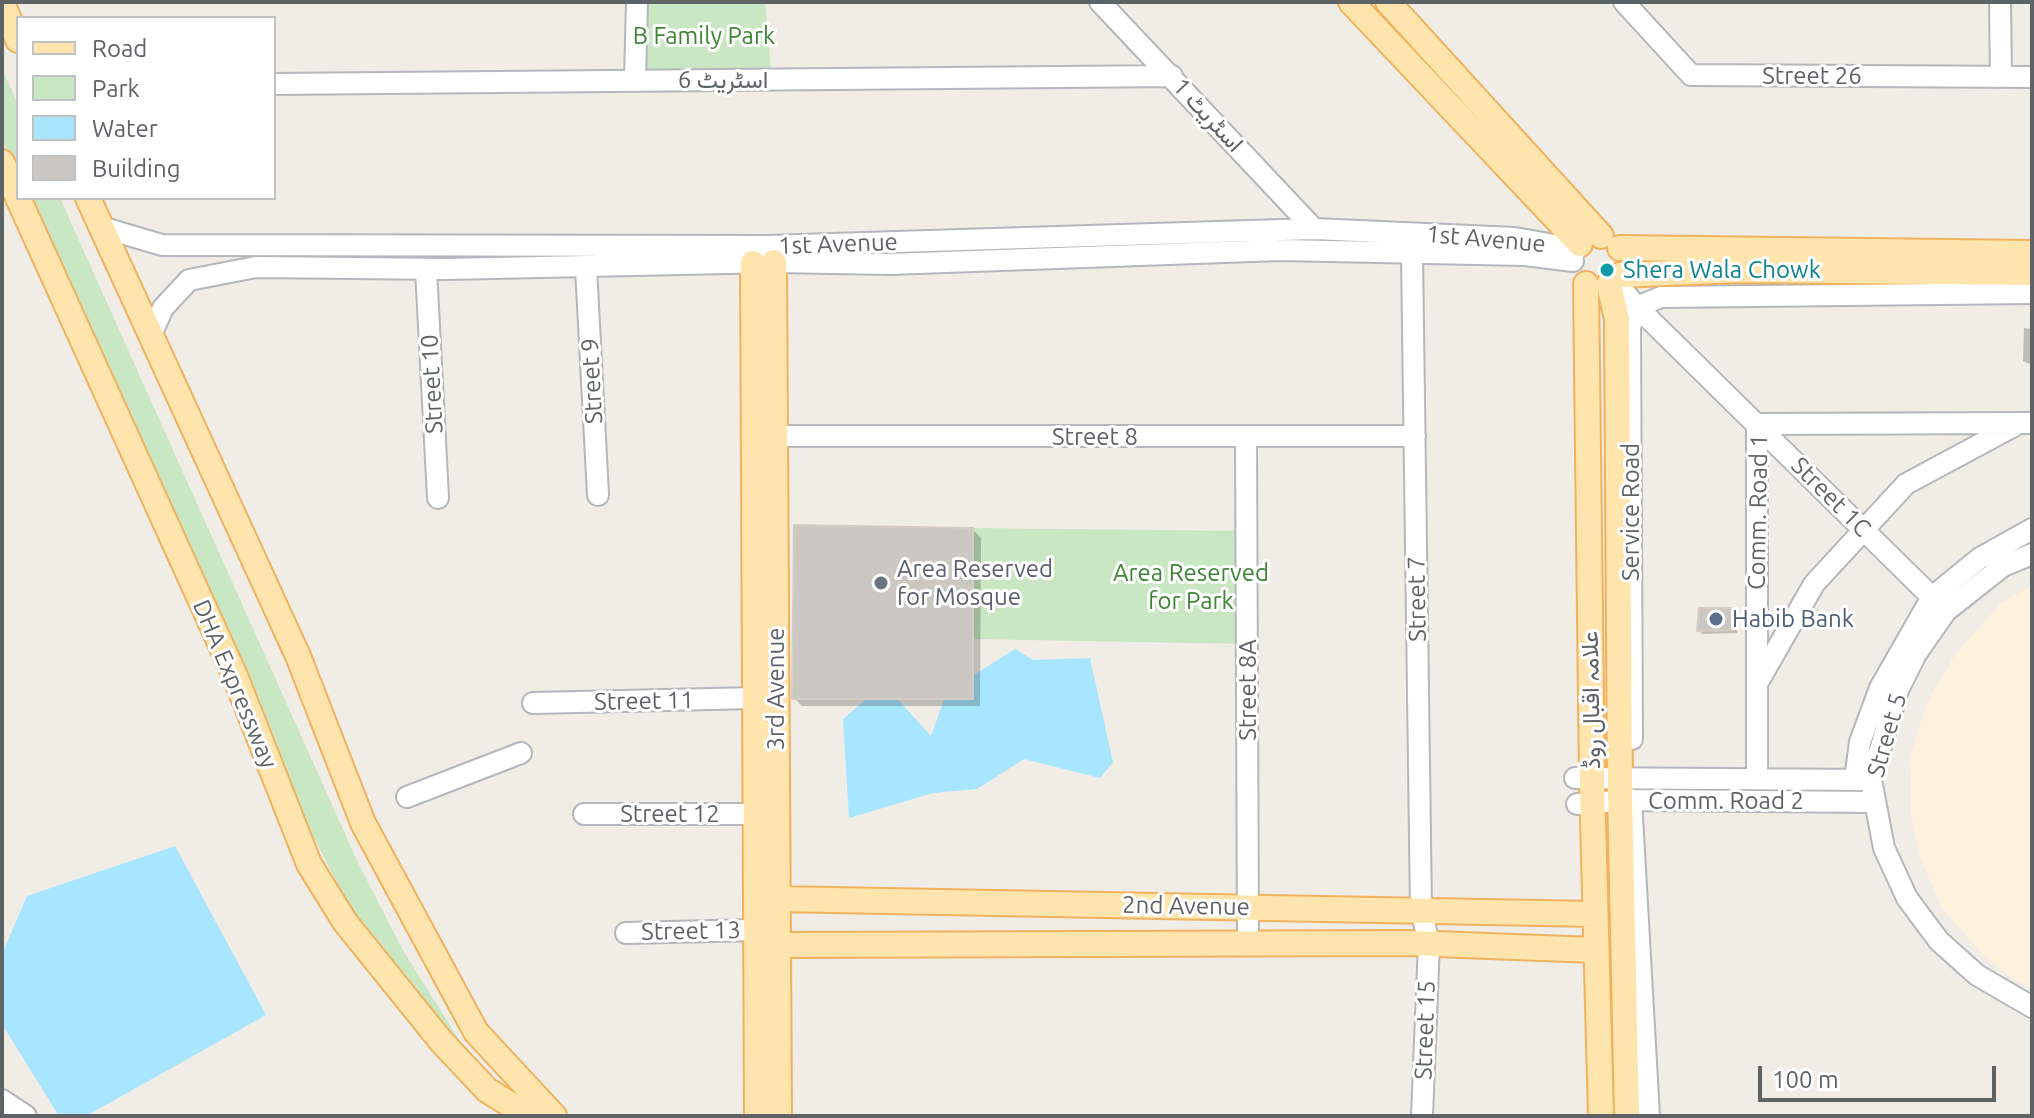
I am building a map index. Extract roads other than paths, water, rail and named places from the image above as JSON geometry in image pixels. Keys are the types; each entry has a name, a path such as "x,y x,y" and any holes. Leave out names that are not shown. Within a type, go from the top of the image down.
{"main road":[{"path":"1351,2 1590,247 1624,260 1608,281"},
{"path":"1388,2 1590,247 2032,253"},
{"path":"2,3 16,35"},
{"name":"DHA Expressway","path":"2,162 16,194"},
{"name":"DHA Expressway","path":"19,200 235,676 309,864 345,922 441,1041 487,1090 529,1116"},
{"path":"89,200 298,656 363,823 476,1032 554,1116"},
{"path":"1590,247 1579,278 1608,281 1740,270 2032,273"},
{"name":"3rd Avenue","path":"764,263 775,436 779,1116"},
{"name":"3rd Avenue","path":"757,1116 755,698 764,263"},
{"path":"1608,281 1617,319 1626,789 1627,1116"},
{"name":"علامہ اقبال روڈ","path":"1601,1116 1595,914 1584,791 1608,281"},
{"name":"2nd Avenue","path":"777,899 1595,914"},
{"name":"2nd Avenue","path":"778,945 1429,943 1595,950"}],"street":[{"path":"635,80 637,2"},
{"name":"اسٹریٹ 1","path":"1100,2 1314,229"},
{"name":"Street 26","path":"1624,2 1691,75 2032,77"},
{"path":"2000,2 2001,76"},
{"name":"اسٹریٹ 6","path":"276,84 1172,76"},
{"name":"1st Avenue","path":"101,227 162,245 768,246 1314,229 1515,238 1590,247"},
{"path":"151,335 163,308 189,280 256,267 426,269 890,264 1280,250 1525,255 1590,247"},
{"name":"Street 7","path":"1412,254 1421,910 1429,943"},
{"name":"Street 9","path":"586,268 598,495"},
{"name":"Street 10","path":"426,269 438,498"},
{"name":"Street 1C","path":"1608,281 1939,604"},
{"path":"1637,307 1661,297 2032,293"},
{"name":"Service Road","path":"1637,307 1630,327 1626,789 1649,1116"},
{"path":"1758,682 1814,584 1862,528 1906,484 2025,423"},
{"name":"Comm. Road 1","path":"1757,777 1757,424 2025,423"},
{"name":"Street 8","path":"775,436 1415,436"},
{"name":"Street 8A","path":"1246,437 1248,943"},
{"name":"Street 5","path":"2032,529 1980,558 1939,604 1880,688 1860,742 1863,780 1875,802 1884,848 1907,898 1939,941 1977,975 2032,1007"},
{"name":"Street 5","path":"1939,604 2003,566 2032,554"},
{"name":"Street 11","path":"533,703 755,698"},
{"path":"407,797 521,753"},
{"name":"Comm. Road 2","path":"1584,791 1757,777 1863,780"},
{"name":"Comm. Road 2","path":"1626,789 1875,802"},
{"name":"Street 12","path":"584,814 756,814"},
{"name":"Street 13","path":"626,933 756,930"},
{"name":"Street 15","path":"1422,1116 1429,943"},
{"path":"2,1100 26,1116"}],"water":[{"path":"1015,649 1033,660 1090,658 1113,762 1100,778 1024,759 977,789 933,793 849,818 843,719 884,684 931,736 947,692"},
{"path":"175,846 266,1015 86,1116 59,1116 2,1024 2,954 27,896"}],"place":[{"name":"Shera Wala Chowk","path":"1607,270"},
{"name":"Area Reserved for Mosque","path":"881,583"},
{"name":"Habib Bank","path":"1716,619"}],"park label":[{"name":"B Family Park","path":"704,36"},
{"name":"Area Reserved for Park","path":"1191,587"}]}
